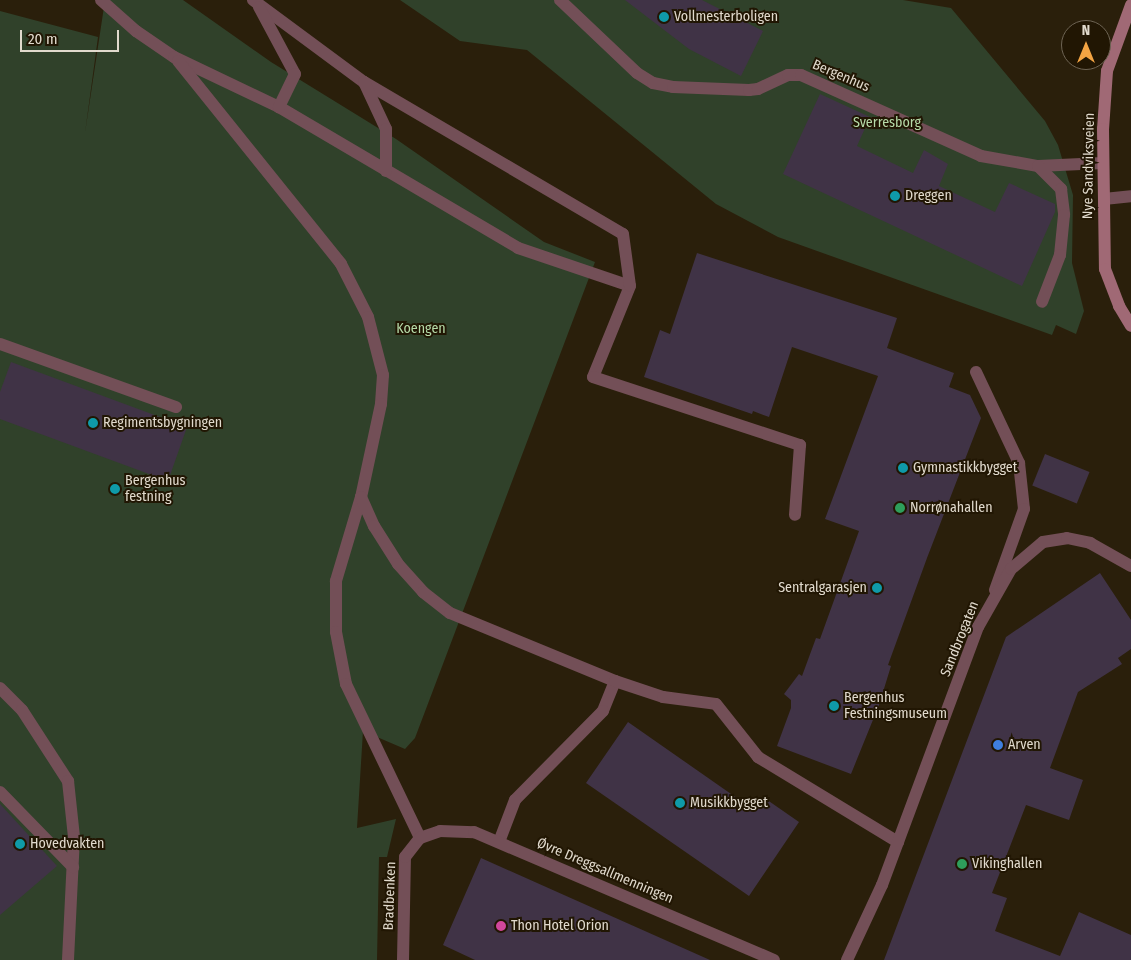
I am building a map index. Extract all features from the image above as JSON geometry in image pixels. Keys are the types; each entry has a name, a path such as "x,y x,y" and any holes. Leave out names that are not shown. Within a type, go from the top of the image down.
{"main road":[{"name":"Nye Sandviksveien","path":"1131,5 1107,71 1103,163 1106,269 1119,306 1131,326"}],"street":[{"path":"101,0 136,31 174,57 279,107 518,248 630,286"},
{"name":"Bergenhus","path":"560,0 637,73 653,83 673,87 758,89 788,75 801,75 981,156 1038,166 1103,163"},
{"path":"255,1 295,74 279,107"},
{"path":"255,1 364,82 623,234 630,286 593,377 800,445 795,515"},
{"path":"174,57 341,264 368,317 382,375 382,394 361,497 336,581 336,632 346,684 420,838"},
{"path":"364,82 386,129 386,171"},
{"path":"1038,166 1061,189 1064,215 1060,255 1042,302"},
{"path":"1104,199 1131,196"},
{"path":"0,344 176,407"},
{"path":"976,372 1019,462 1024,509 993,597"},
{"path":"361,497 374,526 398,564 423,592 450,613 615,680 663,696 716,704 758,757 898,842"},
{"name":"Sandbrogaten","path":"847,960 898,842 978,627 993,597 1011,569 1043,542 1067,538 1090,543 1131,566"},
{"path":"499,842 515,800 604,711 615,680"},
{"path":"0,688 22,710 68,781 74,808 68,960"},
{"path":"0,792 73,867"},
{"name":"Øvre Dreggsallmenningen","path":"420,838 440,831 474,832 774,960"},
{"name":"Bradbenken","path":"403,960 405,857 420,838"}],"green space":[{"name":"Koengen","path":"105,0 183,0 271,62 396,139 544,242 595,262 415,738 405,749 363,731 357,828 396,819 387,857 379,857 377,960 0,960 0,11 98,37 85,133"},
{"name":"Sverresborg","path":"400,0 903,0 951,8 1045,121 1058,145 1073,195 1072,263 1084,311 1076,334 1056,325 1052,335 778,237 716,204 527,50 460,41"}],"building":[{"path":"625,0 702,0 763,31 741,76 689,49"},
{"name":"Dreggen","path":"820,94 870,117 857,146 913,173 924,150 948,164 939,186 995,212 1009,183 1055,204 1055,212 1022,286 783,174"},
{"path":"697,253 897,318 887,348 954,373 949,387 970,395 981,418 927,558 888,665 891,666 879,705 851,774 777,746 791,708 791,700 784,694 799,674 802,676 816,638 820,639 859,531 825,519 878,376 792,347 769,417 753,411 752,414 644,377 660,330 670,334"},
{"name":"Regimentsbygningen","path":"11,362 187,427 168,481 0,419 0,392"},
{"path":"1045,454 1090,472 1077,504 1032,486"},
{"path":"1100,573 1131,620 1131,649 1118,658 1122,664 1078,692 1050,768 1083,780 1069,820 1026,805 992,893 1007,898 995,931 1060,956 1079,912 1131,935 1131,960 884,960 1006,637"},
{"name":"Musikkbygget","path":"628,722 754,810 763,797 799,822 749,896 586,783"},
{"name":"Hovedvakten","path":"0,804 57,866 0,915"},
{"path":"481,858 710,960 475,960 443,945"}],"place":[{"name":"Vollmesterboligen","path":"664,17"},
{"name":"Dreggen","path":"895,196"},
{"name":"Regimentsbygningen","path":"93,423"},
{"name":"Gymnastikkbygget","path":"903,468"},
{"name":"Bergenhus festning","path":"115,489"},
{"name":"Norrønahallen","path":"900,508"},
{"name":"Sentralgarasjen","path":"877,588"},
{"name":"Bergenhus Festningsmuseum","path":"834,706"},
{"name":"Arven","path":"998,745"},
{"name":"Musikkbygget","path":"680,803"},
{"name":"Hovedvakten","path":"20,844"},
{"name":"Vikinghallen","path":"962,864"},
{"name":"Thon Hotel Orion","path":"501,926"}]}
